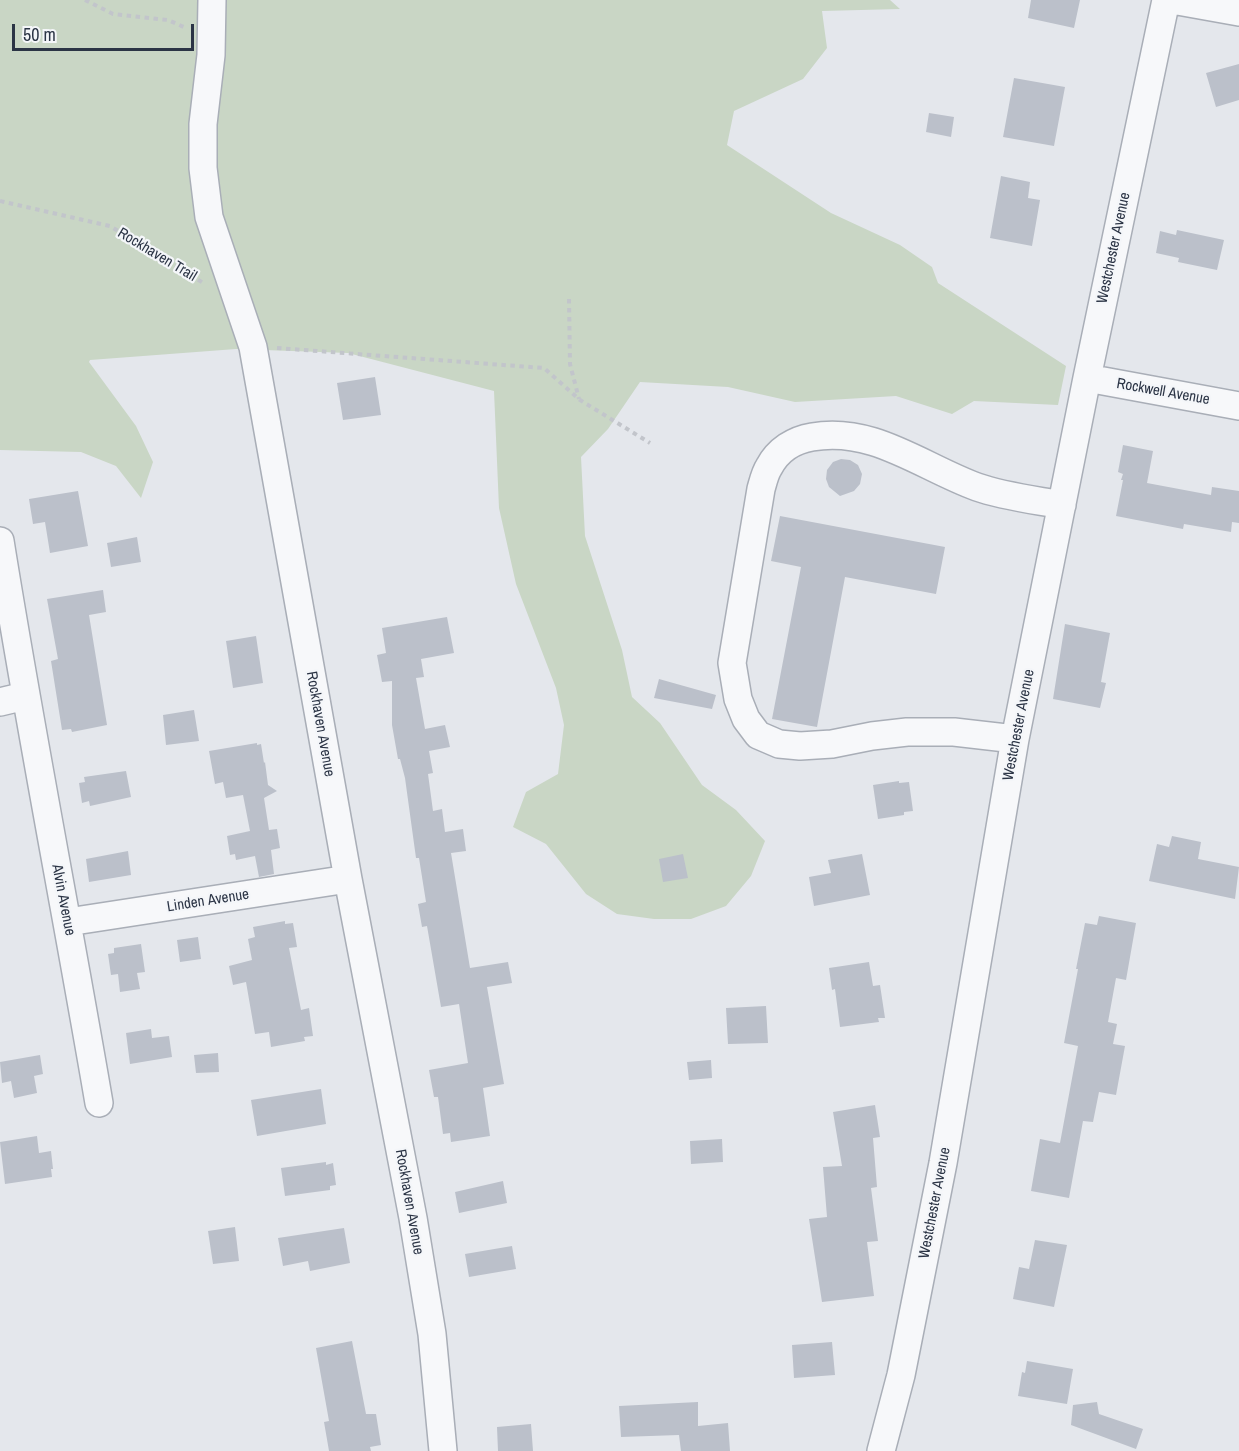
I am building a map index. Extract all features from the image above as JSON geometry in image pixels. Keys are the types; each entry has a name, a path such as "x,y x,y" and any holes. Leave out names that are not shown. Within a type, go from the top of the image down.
{"street":[{"name":"Rockhaven Avenue","path":"212,0 211,39 203,124 203,168 209,217 253,347 348,879 413,1218 432,1334 443,1451"},
{"name":"Westchester Avenue","path":"881,1451 901,1375 943,1163 1015,739 1166,0"},
{"path":"1172,0 1239,12"},
{"name":"Rockwell Avenue","path":"1087,378 1239,406"},
{"path":"1015,739 954,732 907,732 832,744 800,746 779,744 758,735 746,719 738,699 732,663 761,489 768,467 782,449 802,439 828,434 856,436 885,445 978,488 1062,506"},
{"name":"Alvin Avenue","path":"0,542 12,699 68,922 99,1103"},
{"name":"Linden Avenue","path":"68,922 348,879"}],"path":[{"path":"85,0 113,14 168,20 211,39"},
{"name":"Rockhaven Trail","path":"0,201 110,226 240,305"},
{"path":"569,299 570,364 579,399"},
{"path":"253,347 544,369 579,399 650,443"}],"green space":[{"path":"0,0 890,0 900,9 822,11 827,48 803,79 734,111 727,145 831,213 900,245 932,267 938,283 1066,366 1058,405 974,401 952,414 896,396 795,402 728,387 640,382 608,429 581,457 585,536 622,650 632,697 660,723 702,785 736,810 765,841 751,876 726,906 691,919 654,919 617,914 586,894 546,844 513,827 526,792 558,774 564,725 556,688 516,584 499,508 494,391 348,353 236,349 90,360 89,362 136,426 153,462 141,498 116,466 81,452 0,450"}],"building":[{"path":"1031,0 1080,0 1074,28 1028,18"},
{"path":"1239,64 1239,100 1216,107 1206,73"},
{"path":"1014,78 1065,87 1054,146 1003,137"},
{"path":"929,113 954,117 951,137 926,132"},
{"path":"1001,176 1030,182 1028,198 1040,200 1032,246 990,238"},
{"path":"1177,230 1224,240 1217,270 1178,262 1179,258 1156,253 1160,231 1176,235"},
{"path":"375,377 381,415 343,420 337,383"},
{"path":"1123,445 1153,451 1147,483 1211,495 1212,487 1239,491 1239,523 1232,522 1231,532 1184,524 1183,529 1116,516 1123,480 1121,480 1123,474 1118,472"},
{"path":"841,459 850,460 858,465 862,474 860,484 854,491 840,496 829,487 826,479 827,470 833,462"},
{"path":"78,491 88,546 50,553 45,522 33,524 29,499"},
{"path":"780,516 945,547 936,594 845,577 817,727 772,719 801,567 771,561"},
{"path":"137,537 141,562 111,567 107,543"},
{"path":"103,590 106,612 89,615 107,725 72,732 71,729 62,730 51,661 58,659 47,599"},
{"path":"447,617 454,653 421,659 424,677 416,678 425,729 445,725 450,747 429,751 433,773 428,774 433,811 442,809 445,832 463,829 466,851 451,853 470,968 508,962 512,983 487,987 504,1084 483,1088 490,1136 451,1142 450,1133 443,1134 438,1097 434,1097 429,1070 468,1063 459,1004 441,1007 427,926 422,927 418,904 426,902 419,858 416,858 405,778 400,759 398,759 392,725 392,681 382,682 377,655 386,653 382,628"},
{"path":"1065,624 1110,633 1101,682 1106,683 1100,708 1053,699"},
{"path":"256,636 263,683 233,688 226,641"},
{"path":"659,679 716,695 712,709 654,698"},
{"path":"194,710 199,741 166,745 163,715"},
{"path":"257,743 257,745 261,744 268,785 277,791 264,798 269,830 277,829 280,848 271,850 274,874 259,877 255,856 236,860 235,854 230,855 227,836 250,831 243,795 226,798 223,782 215,784 209,751"},
{"path":"126,771 131,797 90,806 89,801 82,803 79,783 85,782 84,777"},
{"path":"899,781 899,783 909,782 913,811 904,812 904,815 878,819 873,785"},
{"path":"1172,836 1201,842 1198,859 1239,867 1235,899 1149,881 1157,844 1169,847"},
{"path":"128,851 131,875 89,882 86,859"},
{"path":"683,854 688,878 663,882 659,859"},
{"path":"862,854 870,895 814,906 809,877 831,873 828,860"},
{"path":"1099,916 1136,923 1126,980 1116,978 1108,1022 1117,1024 1113,1044 1125,1046 1116,1095 1099,1092 1093,1122 1083,1121 1069,1198 1031,1191 1040,1139 1060,1143 1078,1046 1064,1043 1078,969 1076,969 1085,923 1097,925"},
{"path":"285,921 285,924 293,923 297,947 289,948 301,1010 309,1008 313,1036 304,1037 305,1041 271,1047 269,1032 255,1034 246,982 233,985 229,966 252,960 248,939 255,937 253,927"},
{"path":"198,937 201,959 180,962 177,940"},
{"path":"141,944 145,972 137,973 140,989 120,992 118,974 111,975 108,954 114,953 114,948"},
{"path":"869,962 873,986 880,985 885,1018 878,1018 879,1022 840,1027 835,989 832,990 829,968"},
{"path":"766,1006 768,1043 728,1044 726,1008"},
{"path":"151,1029 152,1038 169,1036 172,1057 130,1064 126,1033"},
{"path":"218,1053 219,1072 196,1073 194,1055"},
{"path":"40,1055 43,1074 34,1076 37,1093 14,1098 11,1081 2,1083 0,1062"},
{"path":"711,1060 712,1078 689,1080 687,1062"},
{"path":"321,1089 326,1124 257,1136 251,1100"},
{"path":"875,1105 880,1137 873,1138 877,1187 871,1188 878,1241 867,1242 874,1296 822,1302 809,1219 827,1217 823,1167 842,1166 833,1112"},
{"path":"37,1136 39,1153 51,1151 52,1177 5,1184 0,1142"},
{"path":"722,1139 723,1162 691,1164 690,1141"},
{"path":"326,1162 326,1165 333,1163 336,1185 330,1186 330,1190 285,1196 281,1168"},
{"path":"503,1181 507,1203 459,1213 455,1192"},
{"path":"235,1227 239,1261 213,1264 208,1231"},
{"path":"344,1228 350,1263 310,1271 308,1261 283,1266 278,1238"},
{"path":"1035,1240 1067,1245 1054,1307 1013,1299 1019,1267 1029,1269"},
{"path":"512,1246 516,1269 469,1277 465,1254"},
{"path":"352,1341 366,1414 376,1414 381,1445 370,1447 371,1451 329,1451 324,1422 329,1421 316,1348"},
{"path":"832,1342 835,1375 794,1378 792,1345"},
{"path":"1027,1361 1073,1369 1067,1404 1018,1396 1022,1372 1025,1373"},
{"path":"698,1402 698,1426 728,1423 730,1451 681,1451 679,1435 621,1437 619,1406"},
{"path":"1097,1402 1099,1414 1143,1429 1136,1449 1071,1425 1073,1405"},
{"path":"531,1424 533,1451 498,1451 497,1427"}]}
